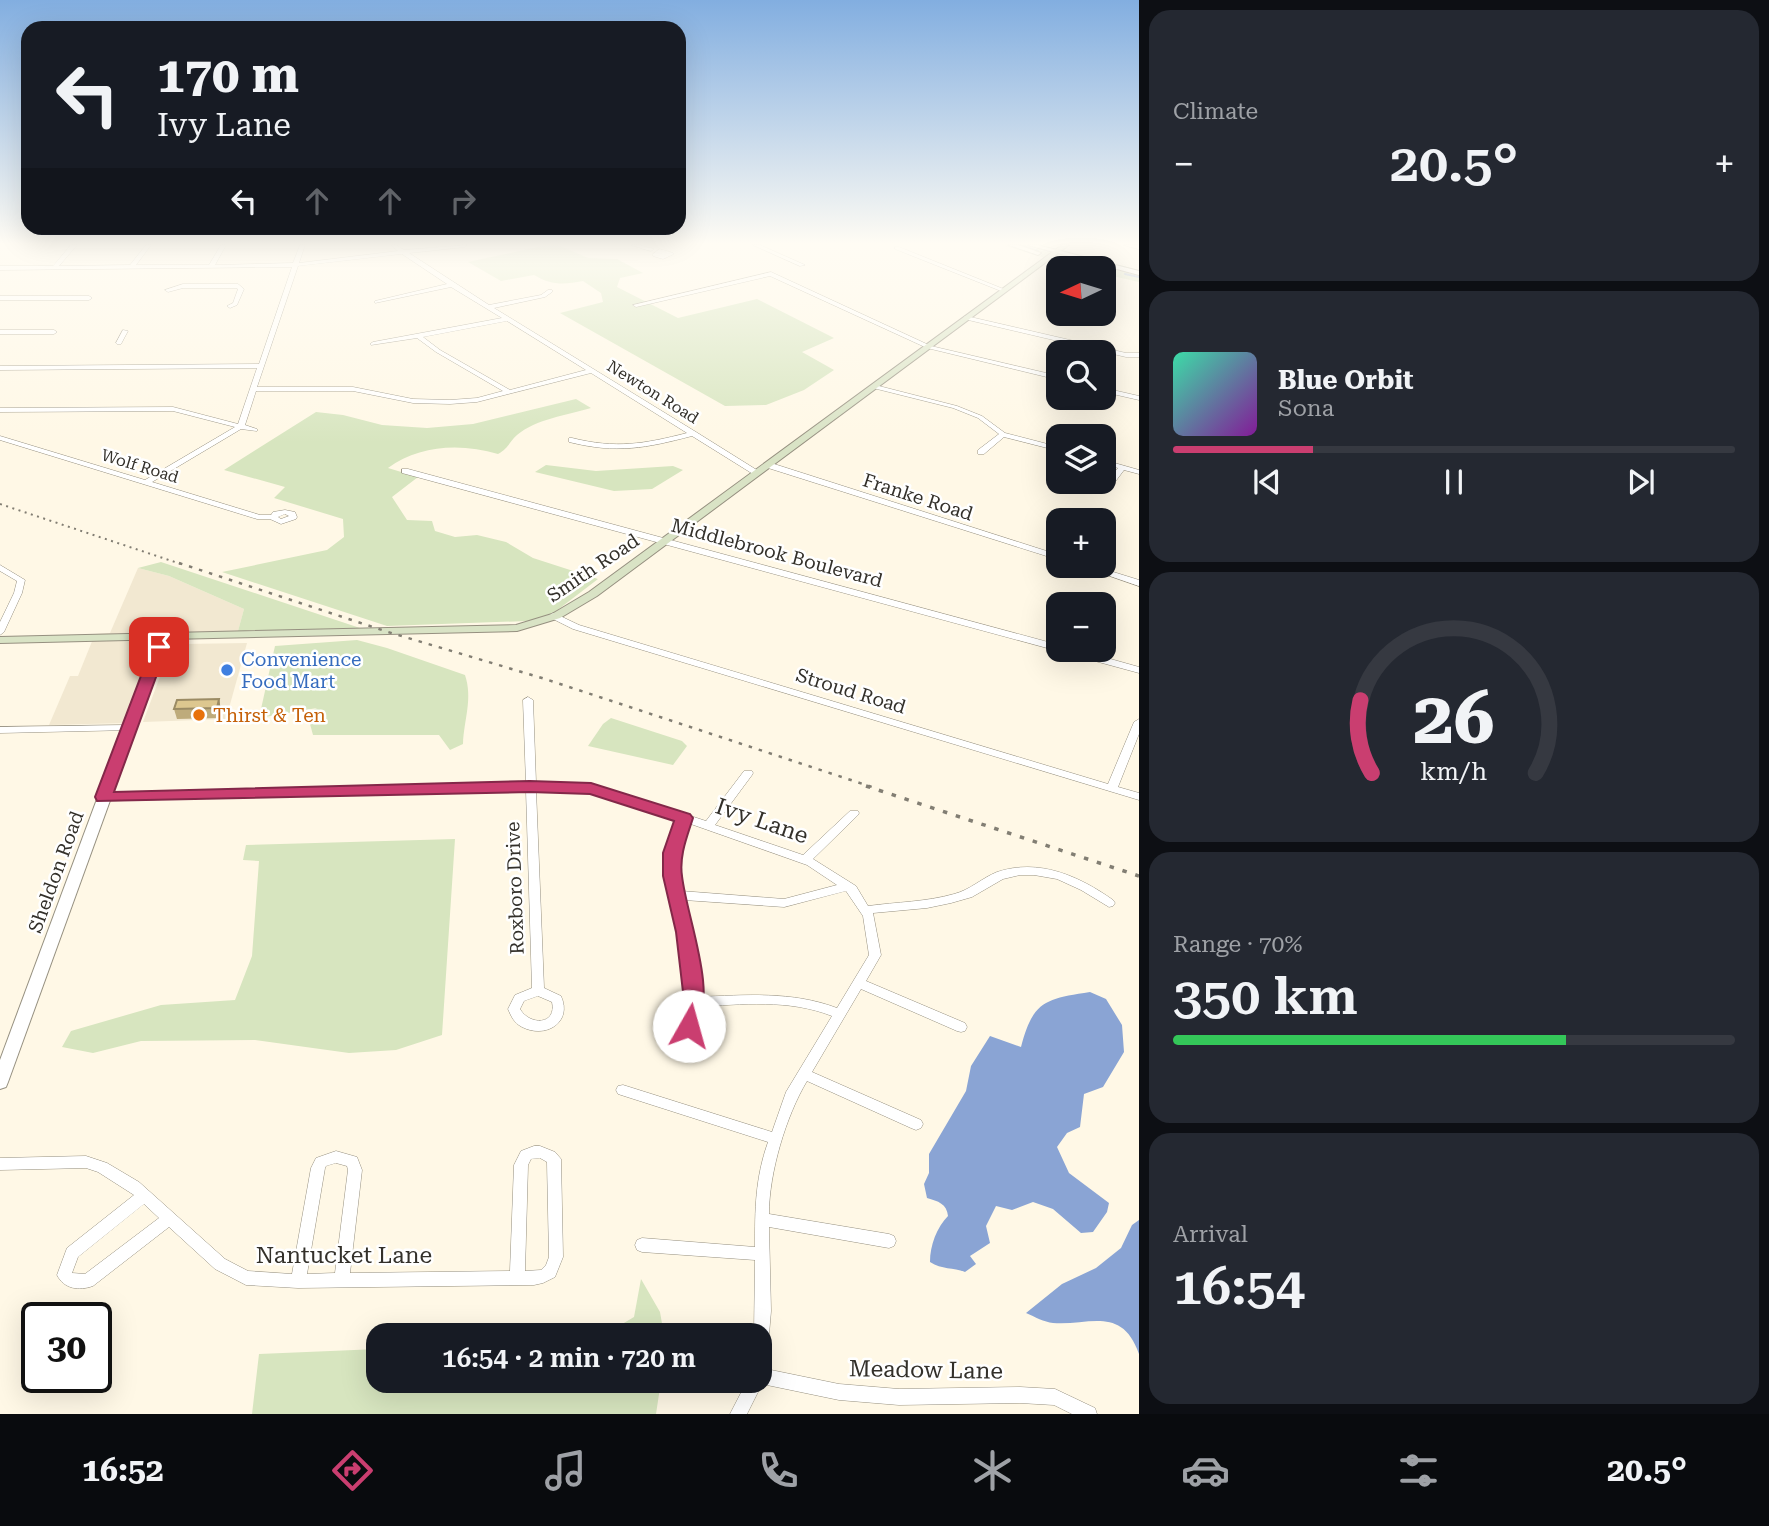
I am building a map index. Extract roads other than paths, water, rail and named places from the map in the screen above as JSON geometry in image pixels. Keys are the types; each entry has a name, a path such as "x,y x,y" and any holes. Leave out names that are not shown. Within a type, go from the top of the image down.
{"main road":[{"name":"Smith Road","path":"0,640 499,629 529,625 554,616 593,594 976,311"}],"street":[{"path":"147,482 242,426 280,311"},
{"name":"Newton Road","path":"497,311 757,472"},
{"path":"851,311 929,347 1046,375"},
{"path":"373,344 509,318"},
{"path":"967,318 1126,355 1139,355"},
{"path":"119,343 125,331"},
{"path":"0,332 54,332"},
{"path":"420,337 438,351 509,392"},
{"path":"0,368 261,366"},
{"path":"255,389 353,389 414,401 450,402 477,400 592,371"},
{"path":"875,387 955,407 980,418 1003,434 1046,446"},
{"path":"1116,393 1139,398"},
{"path":"0,410 173,409 255,429"},
{"path":"572,440 591,446 638,448 694,433"},
{"path":"981,452 1003,434"},
{"name":"Wolf Road","path":"0,438 260,517 273,517"},
{"path":"1116,465 1139,472"},
{"name":"Franke Road","path":"768,466 1046,554"},
{"path":"1116,476 1123,467"},
{"name":"Middlebrook Boulevard","path":"405,471 1046,644"},
{"path":"0,567 20,580 18,593 0,632"},
{"path":"1116,576 1139,583"},
{"name":"Stroud Road","path":"554,616 565,623 589,631 1139,797"},
{"name":"Sheldon Road","path":"0,1082 164,635"},
{"path":"1110,662 1139,670"},
{"name":"Roxboro Drive","path":"528,700 538,991"},
{"path":"1112,788 1139,722"},
{"path":"0,730 128,728"},
{"path":"708,827 748,773"},
{"name":"Ivy Lane","path":"104,797 531,786 591,789 805,860 848,886 866,911 872,925 875,955 791,1096 767,1166 762,1219 761,1323"},
{"path":"805,860 853,813"},
{"path":"684,818 672,853 672,876 686,932 693,1002 684,1044"},
{"path":"866,911 964,895 1004,874 1025,871 1063,876 1085,885 1109,903"},
{"path":"677,895 784,902 848,886"},
{"path":"859,983 961,1027"},
{"path":"693,1002 775,999 808,1001 841,1014"},
{"path":"804,1074 916,1124"},
{"path":"622,1090 776,1139"},
{"name":"Nantucket Lane","path":"0,1164 86,1162 102,1167 144,1195 220,1264 246,1278 298,1281 544,1277 553,1270 556,1257 554,1159 546,1152 535,1151 526,1155 521,1165 517,1277"},
{"path":"298,1281 318,1168 321,1162 336,1157 352,1161 355,1170 342,1280"},
{"path":"144,1195 72,1253 64,1275 70,1281 88,1281 169,1219"},
{"path":"762,1219 889,1241"},
{"path":"642,1245 762,1254"},
{"name":"Meadow Lane","path":"772,1378 839,1392 900,1397 1055,1397 1089,1414"},
{"path":"738,1414 749,1393"}],"water":[{"path":"1090,992 1106,999 1122,1025 1124,1052 1103,1087 1084,1094 1080,1127 1067,1133 1057,1147 1069,1173 1109,1203 1107,1212 1093,1232 1081,1233 1053,1209 1033,1202 1012,1210 996,1206 986,1226 990,1243 970,1256 976,1264 965,1272 930,1262 935,1237 948,1216 944,1206 927,1198 924,1184 929,1173 929,1154 966,1091 971,1066 990,1036 1021,1047 1031,1020 1043,1005 1062,997"},
{"path":"1139,1220 1139,1354 1132,1339 1114,1323 1053,1323 1026,1313 1062,1284 1096,1268 1121,1248 1132,1225"}],"railway":[{"path":"0,504 184,565"},
{"path":"179,563 388,632 542,678 872,787"},
{"path":"866,786 1139,876"}],"place":[{"name":"Convenience Food Mart","path":"227,670"},
{"name":"Thirst & Ten","path":"199,715"}]}
